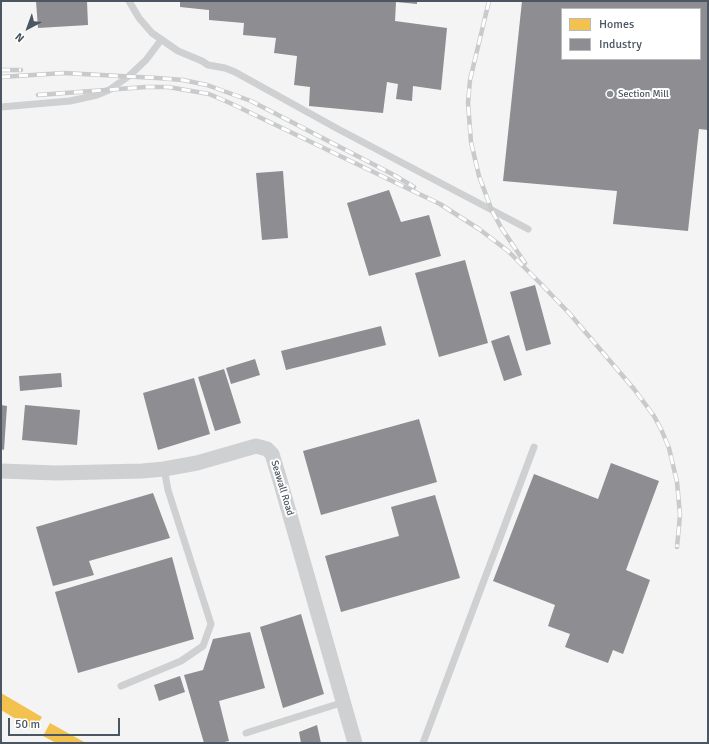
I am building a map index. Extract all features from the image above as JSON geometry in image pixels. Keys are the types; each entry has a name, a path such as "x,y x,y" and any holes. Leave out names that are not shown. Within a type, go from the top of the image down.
{"street":[{"name":"Seawall Road","path":"1,472 57,473 164,469 197,463 256,446 267,449 272,454 355,743"}],"lane":[{"path":"129,1 133,10 145,27 178,51 208,65 225,68 235,72 331,125 528,229"},
{"path":"1,107 70,101 97,95 109,90 129,76 146,60 161,40"},
{"path":"423,743 534,447"},
{"path":"121,686 181,661 203,646 211,624 168,490 164,469"},
{"path":"246,733 344,702"}],"building: Homes":[{"path":"1,693 42,717 34,730 1,710"},
{"path":"50,723 86,743 56,743 43,736"}],"building: Industry":[{"path":"36,1 87,1 88,25 38,28"},
{"path":"180,1 417,1 417,4 396,2 395,21 447,28 441,90 413,86 412,101 396,99 398,84 387,82 383,113 309,106 310,87 294,85 297,56 274,53 276,38 243,35 244,23 209,20 209,10 180,7"},
{"name":"Section Mill","path":"522,1 708,1 708,130 699,129 688,231 613,224 617,191 503,181"},
{"path":"283,171 288,238 262,240 256,173"},
{"path":"389,190 401,222 429,215 441,256 369,276 347,203"},
{"path":"465,260 488,343 439,357 415,273"},
{"path":"535,285 551,344 526,351 510,292"},
{"path":"381,326 386,345 286,370 281,351"},
{"path":"509,335 522,375 504,381 491,341"},
{"path":"255,359 260,375 231,384 226,368"},
{"path":"224,369 241,423 215,431 198,377"},
{"path":"61,373 62,387 20,391 19,376"},
{"path":"194,378 210,434 158,450 143,393"},
{"path":"1,405 7,406 4,450 1,449"},
{"path":"25,405 80,410 77,445 22,440"},
{"path":"419,419 437,482 321,515 303,451"},
{"path":"611,463 659,481 626,570 650,580 623,654 613,650 608,663 565,647 570,634 548,626 555,605 493,581 534,474 598,499"},
{"path":"153,493 170,538 89,561 94,575 53,586 36,527"},
{"path":"435,495 460,578 341,612 325,556 399,536 391,507"},
{"path":"172,557 194,639 78,673 55,592"},
{"path":"301,614 324,694 283,708 260,627"},
{"path":"250,632 265,688 219,701 229,741 220,743 204,743 184,675 203,670 213,639"},
{"path":"180,676 185,692 159,701 154,685"},
{"path":"317,725 321,743 301,743 299,732"}],"railway":[{"path":"489,1 470,80 468,103 471,142 479,176 492,211 502,229 525,263"},
{"path":"1,70 21,70"},
{"path":"1,77 64,73 183,80 207,85 251,101 394,175 414,187"},
{"path":"38,95 146,87 168,87 209,94 440,204 479,229 508,251 569,313 634,389 654,416 669,448 677,482 680,515 677,547"}],"place":[{"name":"Section Mill","path":"610,94"}]}
